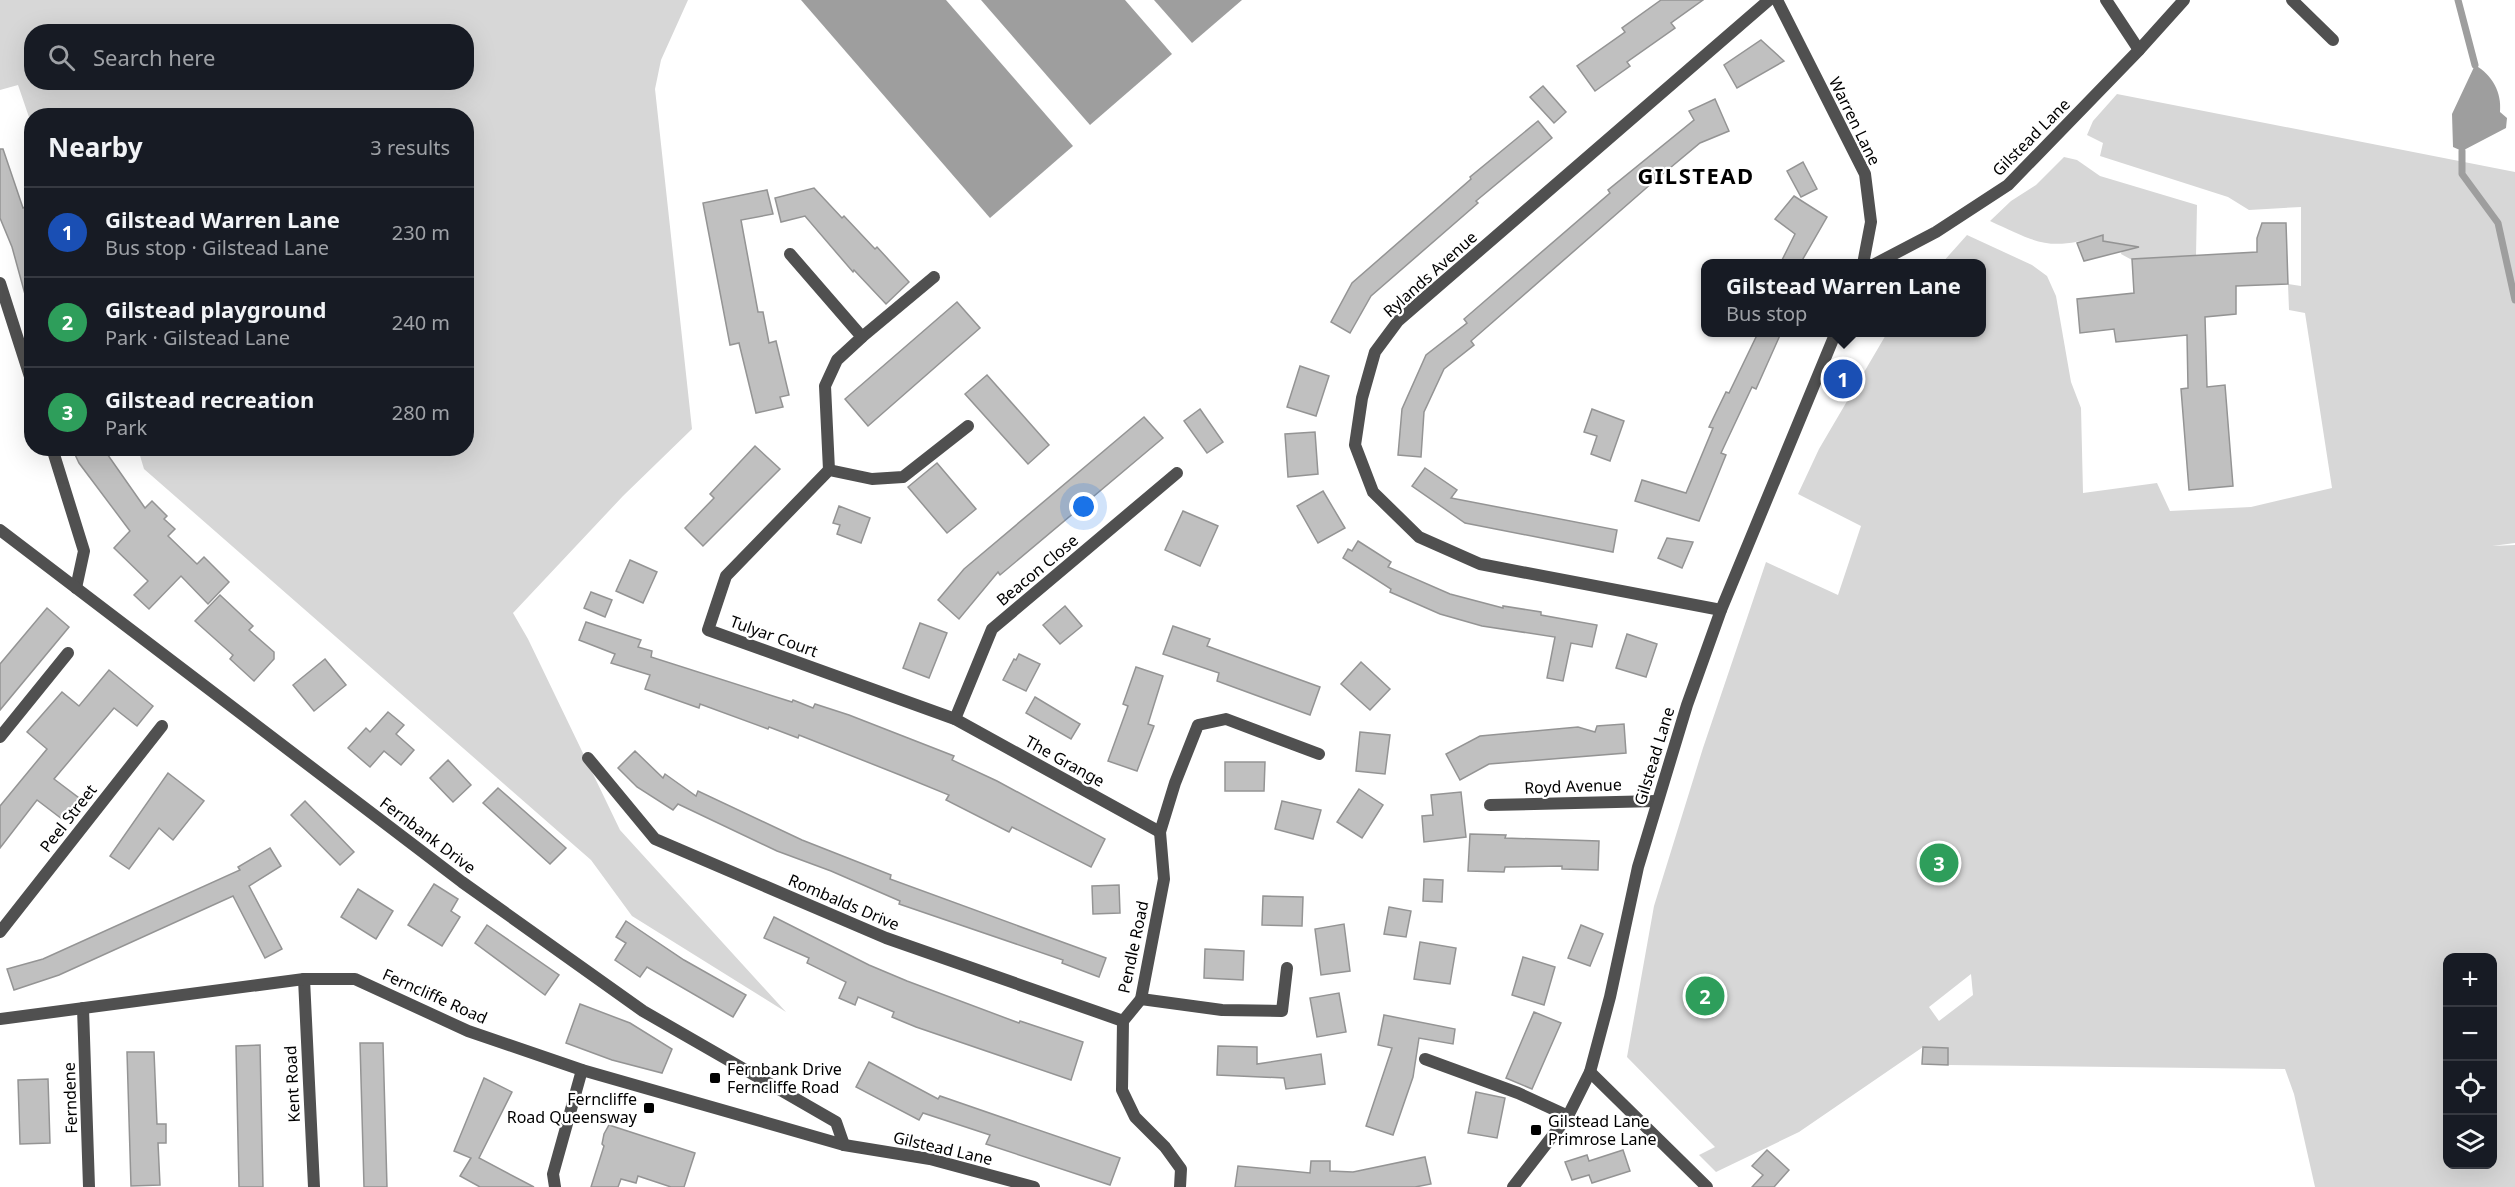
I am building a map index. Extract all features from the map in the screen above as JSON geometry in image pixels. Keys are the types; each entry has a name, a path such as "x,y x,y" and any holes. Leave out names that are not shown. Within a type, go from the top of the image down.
{"street":[{"name":"Rylands Avenue","path":"1720,610 1480,564 1419,537 1373,492 1355,445 1362,398 1375,352 1398,321 1769,0"},
{"name":"Warren Lane","path":"1777,0 1865,174 1871,222 1864,259"},
{"path":"2106,0 2139,50"},
{"name":"Gilstead Lane","path":"1885,259 1936,232 2008,185 2139,50 2184,0"},
{"path":"2292,0 2333,40"},
{"path":"790,254 862,337"},
{"path":"934,277 837,360 825,386 829,470 872,479 903,477 968,426"},
{"path":"0,283 24,358"},
{"name":"Gilstead Lane","path":"1513,1187 1568,1116 1590,1072 1610,997 1638,867 1657,801 1720,610 1834,337"},
{"path":"54,456 84,551 76,588"},
{"name":"Tulyar Court","path":"829,470 726,576 708,630 955,719"},
{"name":"Beacon Close","path":"955,719 992,629 1177,473"},
{"name":"Fernbank Drive","path":"0,530 462,882 643,1011 836,1122 844,1145"},
{"path":"0,736 68,653"},
{"name":"The Grange","path":"955,719 1160,831"},
{"path":"1160,831 1175,783 1198,725 1226,719 1319,754"},
{"name":"Peel Street","path":"0,932 162,726"},
{"name":"Rombalds Drive","path":"588,758 655,838 886,938 1123,1021"},
{"name":"Royd Avenue","path":"1490,805 1657,801"},
{"name":"Pendle Road","path":"1123,1021 1141,999 1164,879 1160,831"},
{"path":"1141,999 1222,1010 1282,1011 1287,968"},
{"name":"Ferncliffe Road","path":"0,1019 304,979 355,979 468,1030 582,1070 844,1145"},
{"name":"Kent Road","path":"304,979 314,1187"},
{"name":"Ferndene","path":"84,1008 89,1187"},
{"path":"1123,1021 1122,1090 1135,1118 1165,1147 1181,1169 1180,1187"},
{"path":"1425,1059 1518,1093 1568,1116"},
{"path":"555,1187 553,1174 582,1070"},
{"path":"1590,1072 1707,1187"},
{"name":"Gilstead Lane","path":"844,1145 930,1160 1034,1187"}],"shaded area":[{"path":"0,0 688,0 661,60 655,89 692,429 623,496 513,613 528,639 620,830 786,1012 632,916 591,860 144,469 140,456 474,456 474,108 26,108 18,85 0,90"},
{"path":"801,0 946,0 1073,146 990,218"},
{"path":"981,0 1125,0 1172,54 1090,125"},
{"path":"1154,0 1242,0 1192,43"},
{"path":"2475,65 2495,85 2500,112 2507,118 2506,128 2462,151 2453,147 2452,114"},
{"path":"2117,94 2515,172 2515,543 2492,546 2515,545 2515,1187 2315,1187 2294,1094 2285,1069 1948,1065 1948,1048 1923,1047 1799,1132 1716,1172 1699,1155 1715,1147 1627,1057 1654,906 1703,748 1766,562 1838,595 1861,526 1798,494 1819,449 1885,337 1986,337 1986,259 1946,259 1967,235 2032,265 2047,276 2056,296 2071,382 2081,408 2083,493 2157,483 2170,511 2251,507 2332,488 2305,313 2289,310 2288,284 2301,286 2301,207 2249,210 2228,197 2100,156 2103,143 2087,135 2093,121","holes":["1971,974 1973,995 1939,1021 1929,1007"]},
{"path":"2064,157 2077,160 2100,176 2197,205 2196,256 2132,260 2121,254 2123,244 2103,241 2102,235 2069,243 2044,243 1990,221 2011,201 2036,185"}],"building":[{"path":"1661,0 1703,0 1671,23 1675,28 1627,62 1630,66 1595,91 1577,66 1625,32 1622,28"},
{"path":"1761,40 1784,61 1737,88 1724,65"},
{"path":"1543,86 1566,112 1554,123 1530,97"},
{"path":"1715,99 1729,131 1700,143 1471,341 1474,345 1444,369 1424,412 1421,457 1398,455 1402,409 1426,355 1467,323 1464,319 1610,193 1608,190 1694,120 1689,111"},
{"path":"1538,121 1552,138 1476,201 1478,203 1371,296 1350,333 1331,322 1352,283 1471,179 1470,177"},
{"path":"0,149 3,149 24,208 24,291 12,247 0,218"},
{"path":"1803,162 1817,189 1801,197 1787,171"},
{"path":"814,188 875,249 877,247 909,282 886,304 854,270 853,272 805,216 781,222 775,198"},
{"path":"767,190 773,214 741,220 758,312 763,312 769,343 776,341 789,395 780,397 783,407 756,413 739,343 730,345 703,203"},
{"path":"1794,196 1827,217 1803,259 1782,259 1795,234 1775,219"},
{"path":"2262,223 2286,223 2288,284 2236,286 2236,314 2205,317 2207,387 2225,385 2233,486 2189,490 2181,389 2188,388 2187,335 2116,342 2114,329 2080,333 2077,299 2134,293 2132,259 2257,252 2257,238"},
{"path":"2103,235 2103,241 2139,247 2084,261 2077,243"},
{"path":"957,302 980,328 868,426 845,399"},
{"path":"1756,337 1779,337 1756,389 1752,387 1721,453 1726,455 1699,521 1635,501 1642,480 1686,493 1713,428 1709,427 1726,392 1729,393"},
{"path":"1300,366 1329,376 1316,416 1287,407"},
{"path":"987,375 1049,445 1028,464 965,394"},
{"path":"1200,409 1223,442 1207,453 1184,421"},
{"path":"1592,409 1624,421 1610,461 1591,454 1597,436 1584,432"},
{"path":"1144,417 1163,438 1000,575 998,572 959,619 938,600 964,569"},
{"path":"1315,432 1318,474 1288,477 1285,434"},
{"path":"755,446 780,469 703,546 685,528 714,498 710,494"},
{"path":"76,456 109,456 145,508 152,501 167,516 164,519 175,529 168,536 197,564 204,557 229,582 208,604 181,576 149,609 134,595 148,581 114,548 130,531"},
{"path":"937,463 976,509 947,533 908,487"},
{"path":"1425,468 1457,490 1451,498 1617,530 1613,552 1465,523 1412,486"},
{"path":"1323,491 1345,528 1318,543 1297,506"},
{"path":"839,506 870,518 861,543 837,534 840,525 833,523"},
{"path":"1183,511 1218,526 1200,566 1165,550"},
{"path":"1667,538 1693,542 1682,568 1658,558"},
{"path":"1358,541 1391,562 1388,567 1450,594 1503,608 1503,606 1541,612 1541,615 1597,625 1592,647 1571,643 1563,681 1547,678 1555,637 1482,626 1440,614 1390,592 1391,589 1343,558 1348,549 1352,551"},
{"path":"630,560 657,572 643,603 616,591"},
{"path":"591,592 612,600 605,617 584,608"},
{"path":"220,595 253,626 249,630 274,652 274,659 254,681 230,659 233,655 195,621"},
{"path":"1065,606 1082,626 1060,644 1043,625"},
{"path":"47,608 69,627 0,710 0,664"},
{"path":"586,622 641,640 638,647 652,651 651,657 792,702 793,700 813,708 815,704 849,715 954,756 952,760 997,781 1105,839 1091,867 1012,827 1009,832 946,800 949,795 900,775 799,735 798,738 700,704 699,708 645,689 650,675 611,663 615,654 579,640"},
{"path":"920,623 947,633 929,678 903,668"},
{"path":"1173,626 1210,639 1207,646 1320,687 1310,715 1217,681 1219,673 1163,654"},
{"path":"1627,634 1657,644 1646,677 1616,668"},
{"path":"1019,654 1040,664 1026,691 1003,680"},
{"path":"325,659 346,685 314,711 293,685"},
{"path":"1361,662 1390,689 1370,710 1341,684"},
{"path":"1136,667 1163,676 1148,724 1154,726 1137,771 1108,761 1128,706 1123,704"},
{"path":"109,670 153,706 137,726 114,708 54,779 79,798 62,819 37,800 0,848 0,806 47,749 27,732 62,692 79,706"},
{"path":"1035,697 1080,724 1071,739 1026,713"},
{"path":"388,712 404,725 396,734 414,750 401,765 384,751 370,767 348,748 366,728 370,732"},
{"path":"1624,724 1626,753 1489,764 1460,780 1446,754 1480,736 1578,727 1595,732 1597,726"},
{"path":"1360,732 1390,735 1385,774 1356,771"},
{"path":"635,751 663,778 665,774 696,796 698,791 802,840 891,875 890,879 1106,958 1099,977 1062,963 1063,960 899,904 900,901 831,871 777,851 678,804 673,810 637,787 618,768"},
{"path":"448,760 471,785 453,802 430,778"},
{"path":"1225,762 1265,762 1264,791 1225,791"},
{"path":"168,773 204,801 173,840 159,828 129,869 110,856"},
{"path":"498,788 566,848 550,864 483,803"},
{"path":"1359,789 1383,805 1362,838 1337,822"},
{"path":"1461,792 1466,837 1424,842 1422,816 1433,815 1431,795"},
{"path":"305,801 354,852 340,865 291,815"},
{"path":"1282,801 1321,810 1313,839 1275,829"},
{"path":"1470,834 1506,835 1505,838 1599,841 1598,870 1562,869 1562,866 1505,867 1504,872 1468,871"},
{"path":"270,848 281,866 249,886 282,949 265,958 233,896 59,975 14,990 7,969 43,959 240,870 238,867"},
{"path":"1424,879 1443,880 1442,902 1423,901"},
{"path":"434,884 458,899 451,911 460,917 442,946 408,925"},
{"path":"1119,885 1120,913 1093,914 1092,886"},
{"path":"358,889 393,911 376,939 341,917"},
{"path":"1263,896 1303,897 1302,926 1262,925"},
{"path":"1389,907 1411,911 1406,937 1384,934"},
{"path":"774,917 869,965 907,981 1019,1023 1020,1021 1083,1042 1071,1080 916,1027 892,1017 894,1012 858,997 855,1005 839,998 846,982 807,963 809,958 764,938"},
{"path":"626,921 684,960 746,995 733,1017 647,967 640,977 615,960 626,943 616,937"},
{"path":"1344,924 1350,971 1321,975 1315,929"},
{"path":"487,925 559,975 545,995 475,943"},
{"path":"1581,925 1603,934 1590,966 1568,958"},
{"path":"1420,942 1456,948 1450,984 1414,979"},
{"path":"1205,949 1244,951 1243,980 1204,978"},
{"path":"1523,957 1555,967 1544,1005 1512,995"},
{"path":"1339,993 1346,1032 1317,1037 1310,998"},
{"path":"580,1004 630,1023 672,1049 662,1073 612,1060 566,1043"},
{"path":"1534,1012 1561,1023 1532,1089 1506,1078"},
{"path":"1384,1015 1455,1029 1453,1044 1419,1038 1413,1077 1393,1135 1366,1126 1392,1048 1378,1045"},
{"path":"360,1043 383,1043 387,1187 364,1187"},
{"path":"260,1045 263,1187 239,1187 236,1046"},
{"path":"1218,1046 1257,1047 1257,1064 1321,1054 1325,1084 1286,1089 1284,1078 1217,1075"},
{"path":"1923,1047 1948,1048 1948,1065 1922,1064"},
{"path":"127,1052 154,1052 157,1124 166,1124 166,1143 158,1143 160,1185 131,1186"},
{"path":"869,1062 938,1099 940,1096 1120,1158 1110,1185 986,1144 990,1135 923,1113 919,1120 856,1087"},
{"path":"484,1078 512,1092 479,1158 534,1187 480,1187 460,1176 471,1158 454,1151"},
{"path":"48,1079 50,1143 20,1144 18,1080"},
{"path":"1476,1092 1505,1098 1497,1138 1468,1133"},
{"path":"609,1125 695,1153 684,1187 671,1187 638,1176 636,1183 621,1179 618,1187 591,1187 604,1146 602,1144 604,1134"},
{"path":"1623,1150 1630,1171 1592,1183 1589,1175 1572,1180 1565,1162 1587,1155 1589,1161"},
{"path":"1767,1150 1789,1170 1774,1187 1752,1187 1763,1175 1752,1166"},
{"path":"1425,1157 1431,1184 1415,1187 1235,1187 1238,1166 1310,1173 1311,1161 1330,1161 1330,1171 1353,1172"}],"waterway":[{"path":"2458,0 2475,65"},
{"path":"2462,151 2462,174 2498,223 2515,300"}],"place":[{"name":"Gilstead Warren Lane","path":"1843,379"},
{"name":"Gilstead recreation","path":"1939,863"},
{"name":"Gilstead playground","path":"1705,996"},
{"name":"Fernbank Drive Ferncliffe Road","path":"715,1078"},
{"name":"Ferncliffe Road Queensway","path":"649,1108"},
{"name":"Gilstead Lane Primrose Lane","path":"1536,1130"}],"district":[{"name":"GILSTEAD","path":"1696,176"}]}
